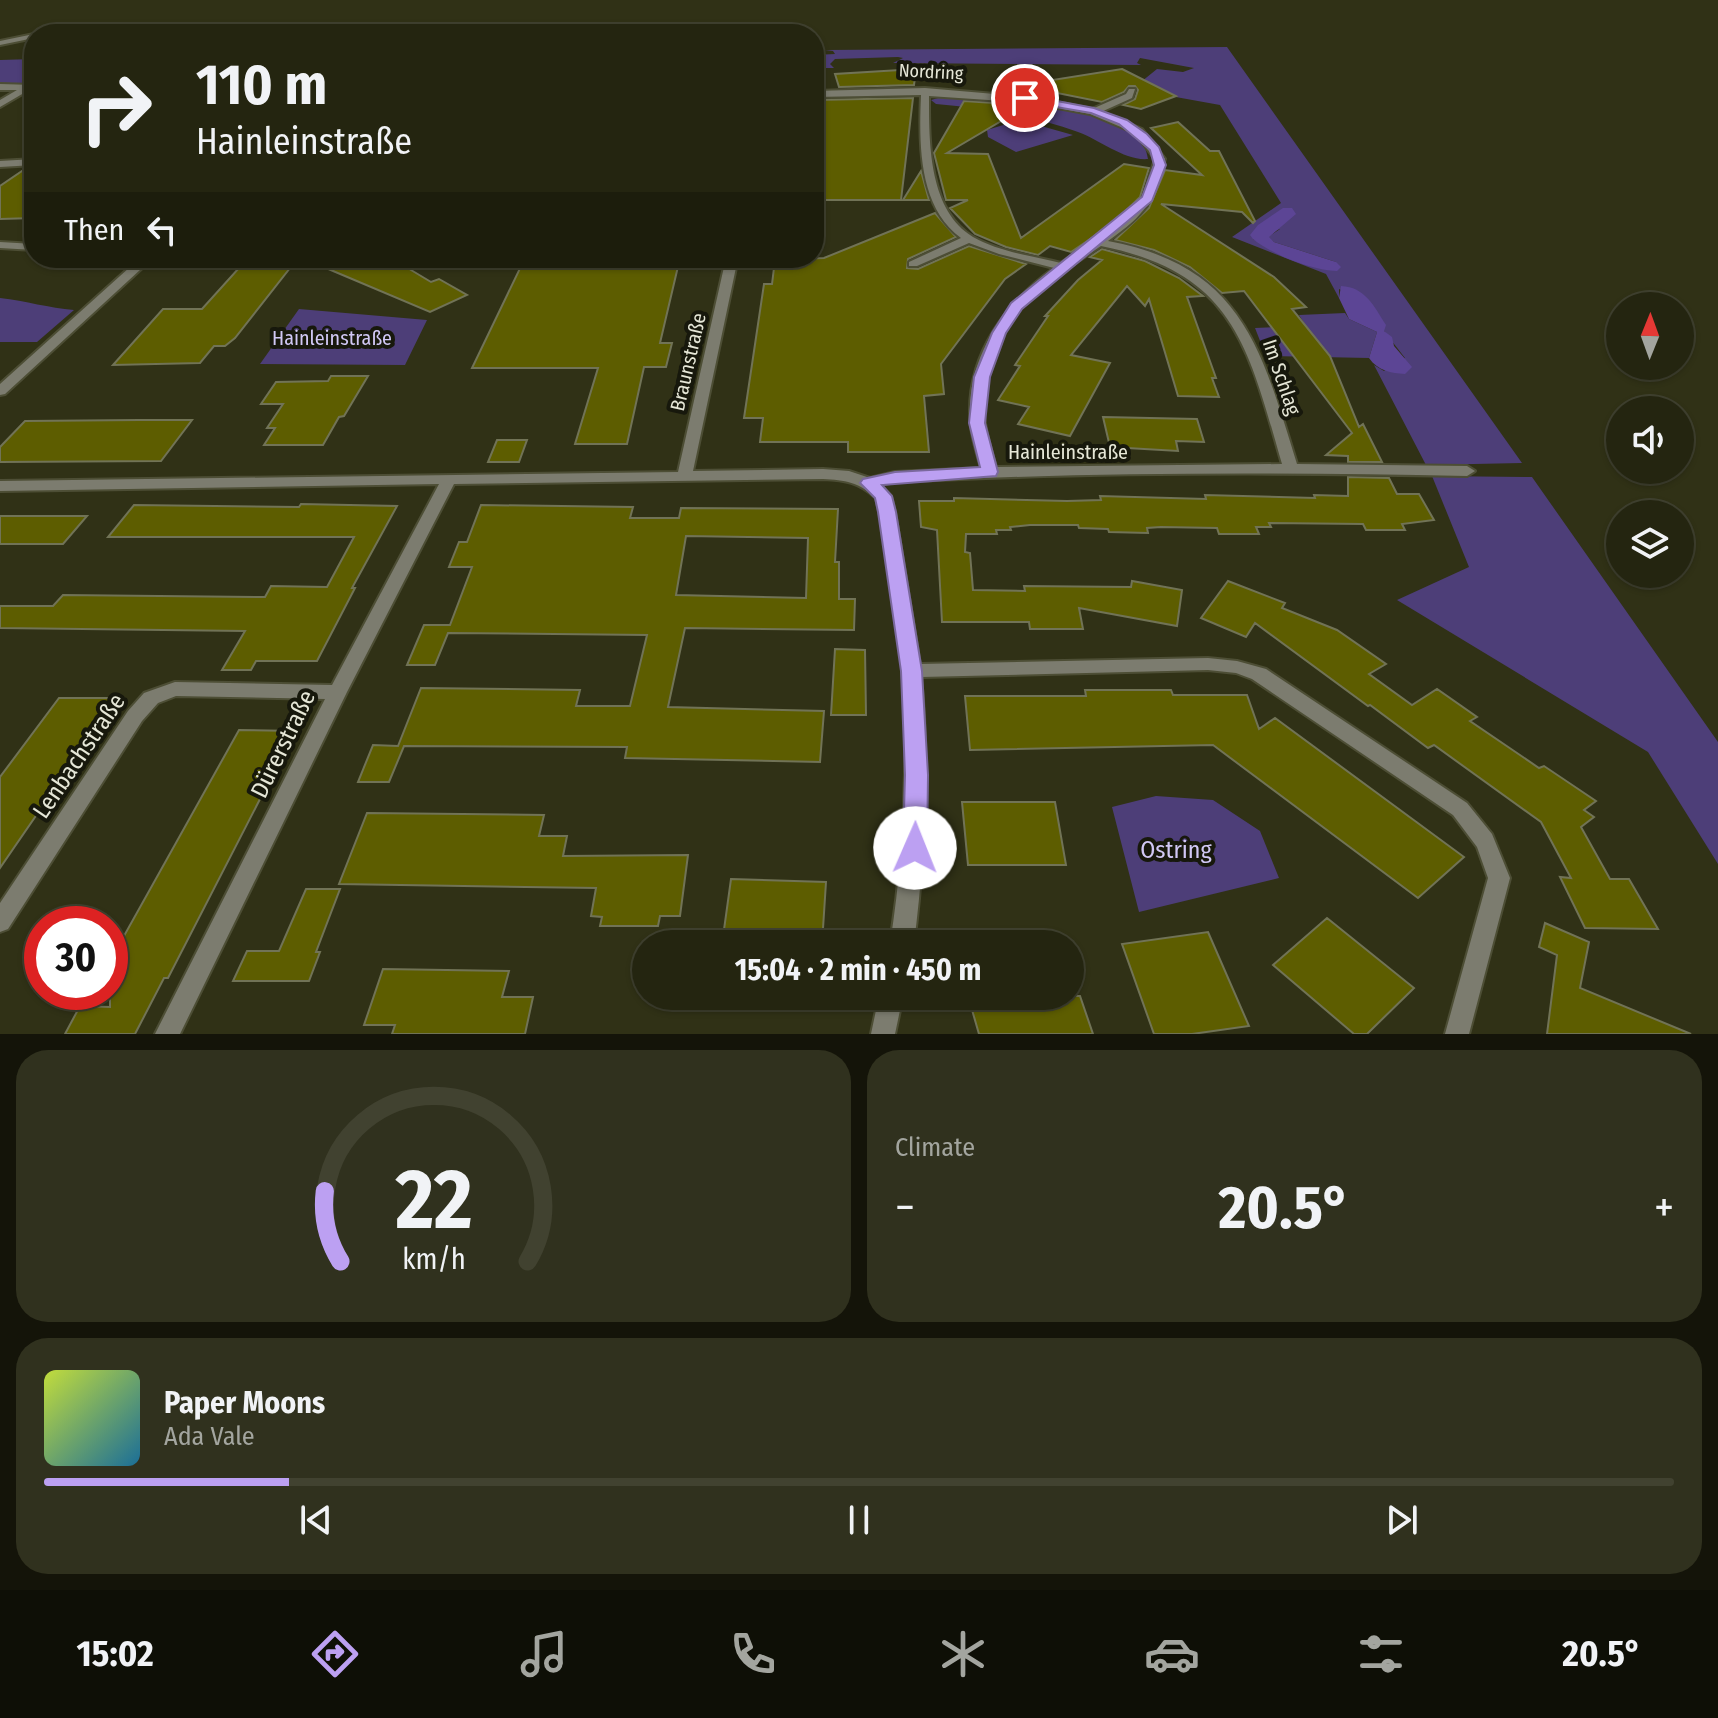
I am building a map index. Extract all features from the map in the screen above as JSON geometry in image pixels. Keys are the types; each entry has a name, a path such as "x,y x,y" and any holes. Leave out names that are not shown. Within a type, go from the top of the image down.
{"street":[{"path":"0,43 24,38"},
{"path":"0,87 24,88"},
{"path":"925,91 926,159 942,209 956,231 968,239 1064,267"},
{"name":"Nordring","path":"824,94 925,91 1048,101 1094,111 1123,122 1155,149 1160,165 1148,198 1016,306 999,333 985,366 977,423 990,472"},
{"path":"1094,111 1129,96 1132,91"},
{"path":"0,104 24,92"},
{"path":"0,164 24,163"},
{"path":"913,264 968,239"},
{"name":"Im Schlag","path":"1098,242 1156,256 1195,276 1225,304 1247,336 1291,468"},
{"path":"0,245 24,246"},
{"path":"0,391 136,268"},
{"name":"Braunstraße","path":"685,475 730,268"},
{"name":"Hainleinstraße","path":"0,486 823,474 849,476 869,483 895,477 990,472 1291,468 1467,471"},
{"name":"Dürerstraße","path":"167,1034 338,692 449,479"},
{"path":"869,483 883,496 887,512 911,671 917,775 915,848 904,930"},
{"path":"911,671 1208,664 1237,667 1259,674 1460,809 1481,831 1493,855 1499,878 1457,1034"},
{"name":"Lenbachstraße","path":"0,922 135,716 151,698 175,689 338,692"},
{"path":"883,1034 888,1010"}],"green space":[{"path":"1227,47 1522,463 1426,465 1374,365 1384,371 1405,358 1384,331 1379,315 1371,304 1339,289 1339,298 1326,274 1232,237 1281,203 1220,105 1148,92 1136,86 1157,69 1183,72 1194,68 1140,58 1137,63 1141,65 893,63 903,58 898,57 835,59 830,64 834,68 824,68 824,55 835,54 825,50","holes":["1280,229 1268,237 1274,242 1336,262 1289,257 1253,239"]},
{"path":"24,59 24,85 0,84 0,60"},
{"path":"942,97 1025,102 1092,114 1120,125 1139,140 1148,159 1130,157 1078,132 1043,121 990,110 936,104 931,100"},
{"path":"1020,120 1073,135 1016,152 988,137 987,130"},
{"path":"0,298 74,310 37,342 0,342"},
{"name":"Hainleinstraße","path":"299,309 427,320 405,365 260,364"},
{"path":"1345,313 1349,319 1377,332 1369,358 1266,356 1255,328 1306,326 1299,315"},
{"path":"1432,476 1532,477 1606,582 1606,588 1610,588 1718,742 1718,864 1648,752 1397,600 1469,567"},
{"name":"Ostring","path":"1156,796 1213,800 1260,831 1279,878 1139,912 1112,807"}],"shaded area":[{"path":"1283,208 1292,208 1296,214 1269,237 1274,242 1336,262 1341,267 1337,271 1293,261 1253,239 1250,235 1258,225"},
{"path":"1341,286 1363,294 1373,305 1386,325 1384,331 1392,337 1394,346 1412,367 1405,374 1376,366 1369,358 1377,332 1349,319 1339,298"}],"building":[{"path":"916,69 914,85 839,87 835,74"},
{"path":"1122,69 1176,96 1141,109 1123,105 1135,99 1138,90 1135,86 1129,86 1124,92 1102,102 1027,87 1027,84"},
{"path":"913,98 901,200 824,200 824,100"},
{"path":"964,101 1009,104 1020,110 947,153 988,154 1021,238 1124,164 1149,168 1140,197 1112,224 1071,252 1050,246 1038,255 1006,247 975,234 950,208 968,200 946,200 934,153"},
{"path":"1178,122 1210,151 1219,151 1255,221 1253,223 1242,212 1161,204 1274,277 1306,307 1292,309 1330,356 1359,427 1363,424 1382,462 1348,462 1348,456 1326,455 1352,433 1244,291 1222,293 1190,267 1154,250 1115,240 1149,208 1165,170 1202,175 1151,128"},
{"path":"24,170 24,218 0,219 0,186"},
{"path":"921,171 929,200 903,200"},
{"path":"935,213 956,237 908,259 907,268 918,269 969,246 1026,264 1005,279 941,364 944,394 924,396 929,452 848,452 848,442 760,442 763,418 744,418 764,284 772,284 774,268 824,268 824,258"},
{"path":"1102,249 1145,261 1179,278 1203,296 1187,297 1216,378 1212,378 1219,397 1178,396 1149,299 1145,306 1127,286 1071,355 1110,363 1070,436 1018,424 1029,407 998,400 1020,366 1015,365 1048,316 1045,316 1078,280 1102,260 1090,257"},
{"path":"239,268 290,268 235,338 225,346 214,346 200,363 113,365 163,309 202,309"},
{"path":"326,268 408,268 431,282 439,279 467,295 430,312"},
{"path":"520,268 678,268 660,343 672,343 666,367 644,367 627,444 575,444 598,368 472,368"},
{"path":"331,376 368,376 323,445 264,445 275,428 267,428 283,404 261,404 276,382 328,381"},
{"path":"1103,417 1197,419 1204,442 1176,441 1178,451 1110,447"},
{"path":"192,420 161,461 0,462 0,447 25,421"},
{"path":"497,440 527,440 519,462 488,462"},
{"path":"1348,477 1389,478 1397,494 1419,494 1434,520 1402,524 1405,530 1366,530 1363,524 1269,523 1271,527 1256,527 1259,534 1219,534 1217,528 1147,528 1148,533 1109,532 1108,529 1079,528 1078,525 1030,525 996,530 997,534 966,534 965,552 970,553 973,590 1025,591 1024,586 1131,587 1132,581 1182,590 1177,626 1079,608 1083,629 1030,629 1029,622 942,622 937,530 921,527 919,501 954,501 954,498 1101,500 1100,496 1206,499 1205,495 1315,498 1314,495 1348,496"},
{"path":"301,504 397,506 317,661 256,661 251,670 222,670 245,631 0,628 0,606 53,606 63,595 265,597 271,586 327,587 354,537 108,537 134,505 299,507"},
{"path":"481,505 633,507 630,518 679,518 681,508 838,509 835,562 839,562 839,599 855,599 854,630 685,628 668,707 824,711 820,762 625,758 627,747 404,746 389,782 358,782 373,745 398,746 421,688 580,690 576,706 630,706 647,635 448,633 435,665 407,665 424,625 450,625 472,567 449,567 459,542 467,542","holes":["686,536 808,538 806,598 676,595"]},
{"path":"0,516 87,516 63,544 0,544"},
{"path":"1228,581 1285,603 1282,608 1337,630 1386,664 1369,674 1412,705 1437,689 1477,717 1470,721 1539,768 1544,766 1596,801 1584,810 1594,817 1581,827 1610,879 1629,879 1658,929 1585,928 1560,877 1571,878 1541,822 1434,745 1428,748 1255,623 1246,637 1201,618"},
{"path":"835,649 865,650 866,715 831,715"},
{"path":"1085,690 1171,690 1173,695 1247,695 1259,729 1275,718 1464,857 1418,898 1213,745 970,750 965,696 1086,696"},
{"path":"59,698 117,698 0,868 0,777"},
{"path":"239,730 295,731 168,978 164,978 135,1034 65,1034 78,1010 128,1010 128,929"},
{"path":"962,802 1055,802 1066,865 968,865"},
{"path":"367,813 544,815 539,836 567,836 563,856 688,855 680,916 660,916 658,926 600,926 602,917 591,916 596,888 339,884"},
{"path":"731,879 826,882 823,930 724,930"},
{"path":"306,889 340,889 316,952 320,952 309,981 233,981 247,951 279,951"},
{"path":"1327,918 1414,988 1367,1034 1354,1034 1273,965"},
{"path":"1545,923 1589,942 1580,988 1691,1034 1547,1034 1557,955 1539,947"},
{"path":"1208,932 1249,1026 1192,1034 1154,1034 1122,944"},
{"path":"383,969 509,971 502,997 533,997 525,1034 392,1034 395,1025 364,1025"},
{"path":"1084,1008 1093,1034 979,1034 972,1010"}],"route":[{"path":"915,848 917,775 911,671 887,512 883,496 869,483 895,477 990,472 977,423 982,377 999,333 1016,306 1148,198 1160,165 1155,149 1123,122 1094,111 1025,98"}]}
